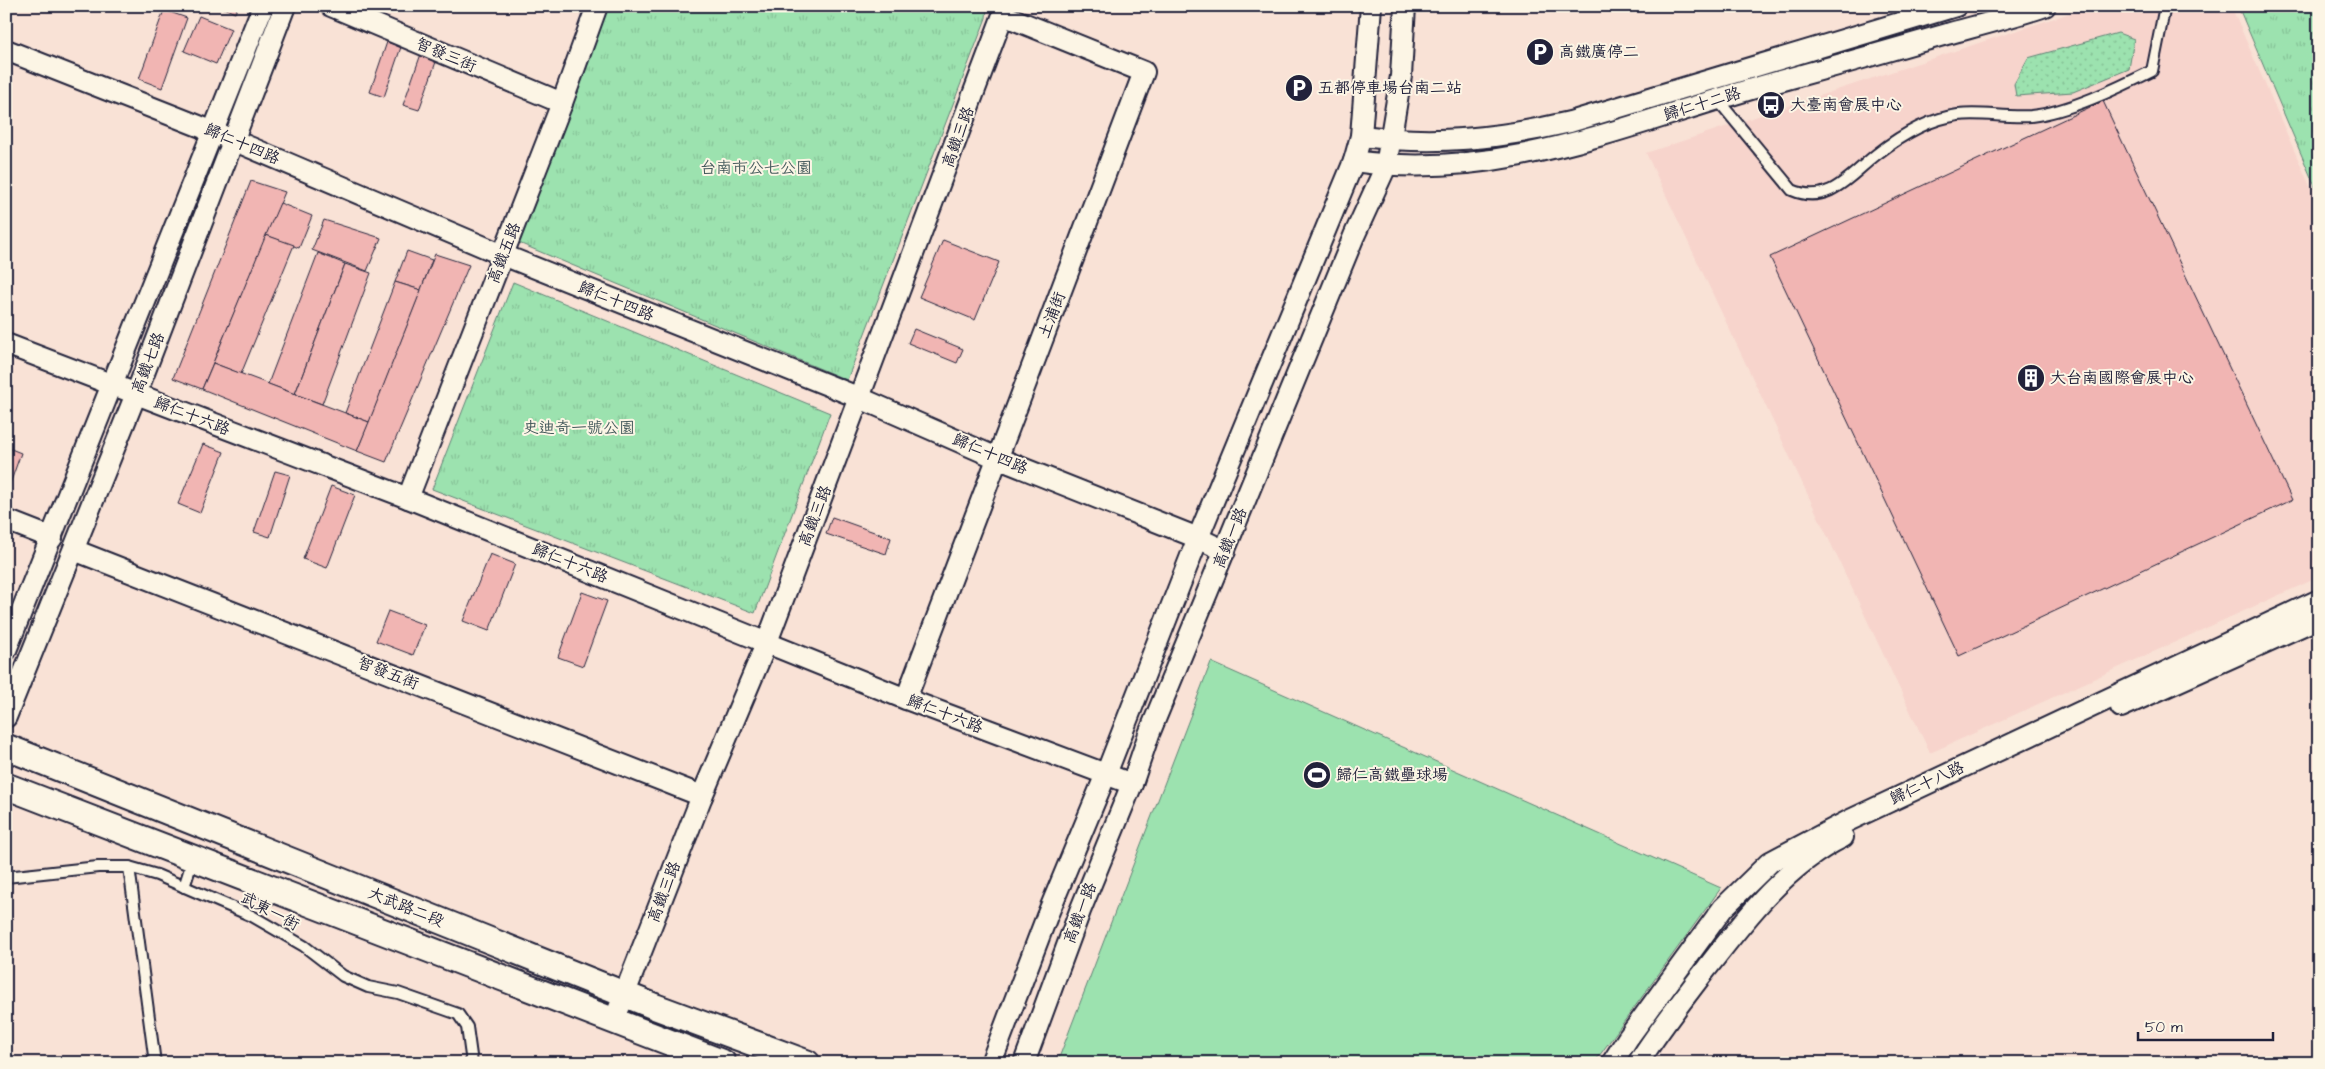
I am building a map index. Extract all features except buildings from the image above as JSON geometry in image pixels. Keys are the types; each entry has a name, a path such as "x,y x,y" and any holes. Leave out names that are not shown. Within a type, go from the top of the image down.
{"street":[{"name":"高鐵七路","path":"6,650 264,6"},
{"name":"高鐵七路","path":"6,717 136,394 285,6"},
{"name":"智發三街","path":"331,6 562,103"},
{"name":"高鐵五路","path":"408,498 562,103 597,6"},
{"name":"高鐵一路","path":"991,1063 1047,916 1106,774 1198,538 1354,161 1361,136 1371,6"},
{"name":"高鐵一路","path":"1024,1063 1080,911 1132,784 1149,734 1351,245 1386,166 1402,76 1405,6"},
{"name":"歸仁十二路","path":"1361,136 1441,141 1480,139 1524,133 1570,122 1956,6"},
{"name":"歸仁十二路","path":"1354,161 1386,166 1444,166 1486,162 1534,154 1717,99 2045,6"},
{"name":"高鐵三路","path":"614,1021 702,796 767,642 1004,11"},
{"name":"土浦街","path":"906,699 1144,72 1004,11"},
{"name":"歸仁十四路","path":"6,50 214,132 503,255 860,398 997,458 1198,538 1225,551"},
{"name":"歸仁十六路","path":"6,344 408,498 906,699 1132,784"},
{"path":"6,520 52,538"},
{"name":"智發五街","path":"74,550 702,796"},
{"name":"歸仁十八路","path":"1612,1063 1628,1038 1723,908 1770,862 1850,820 2319,600"},
{"name":"歸仁十八路","path":"1638,1063 1659,1030 1736,931 1780,883 1824,847 2063,734 2319,618"},
{"name":"大武路二段","path":"6,747 624,994 807,1063"},
{"name":"大武路二段","path":"6,786 724,1063"}],"lane":[{"path":"1717,99 1792,190 1802,195 1813,196 1839,187 1862,165 1899,137 1932,122 1958,115 2030,116 2062,110 2152,71 2165,6"},
{"path":"184,887 194,858"},
{"name":"武東一街","path":"6,876 98,867 130,867 157,875 252,916 304,946 343,976 368,987 398,993 458,1014 467,1027 472,1063"},
{"path":"130,867 155,1063"}],"shaded area":[{"name":"大臺南會展中心","path":"2091,6 2231,6 2319,207 2319,577 1930,753 1646,153"}],"green space":[{"name":"台南市公七公園","path":"608,6 987,6 986,18 847,380 519,243"},
{"path":"2238,6 2319,6 2319,196"},
{"path":"2118,33 2134,39 2129,69 2073,92 2016,96 2014,84 2028,58"},
{"name":"史迪奇一號公園","path":"513,282 830,413 755,613 432,489"},
{"name":"歸仁高鐵壘球場","path":"1211,662 1721,888 1594,1063 1057,1063"}],"place":[{"name":"高鐵廣停二","path":"1540,52"},
{"name":"五都停車場台南二站","path":"1299,88"},
{"name":"大臺南會展中心","path":"1771,105"},
{"name":"大台南國際會展中心","path":"2031,378"},
{"name":"歸仁高鐵壘球場","path":"1317,775"}]}
